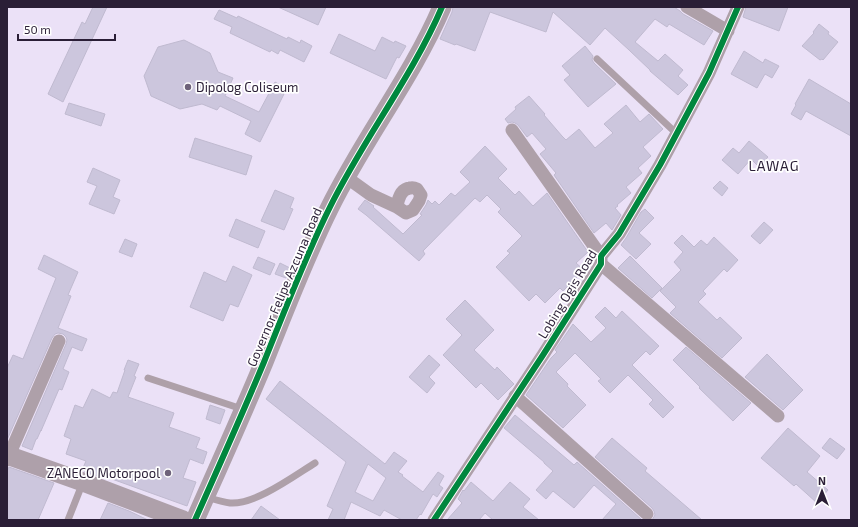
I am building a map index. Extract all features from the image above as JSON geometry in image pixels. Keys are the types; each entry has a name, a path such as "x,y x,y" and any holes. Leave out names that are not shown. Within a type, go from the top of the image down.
{"street":[{"name":"Governor Felipe Azcuna Road","path":"195,520 244,410 330,207 375,127 413,66 436,22 442,7"},
{"path":"687,7 728,30"},
{"name":"Lobing Ogis Road","path":"434,520 543,355 601,260 619,234 660,165 709,73 738,7"},
{"path":"512,130 601,260 778,416"},
{"path":"346,177 371,195 397,207"},
{"path":"59,341 8,457 83,482 183,520"},
{"path":"515,396 647,514"}],"lane":[{"path":"597,58 677,134"},
{"path":"148,378 244,410"},
{"path":"206,496 229,503 252,499 267,493 315,463"},
{"path":"68,520 83,482"}],"building":[{"path":"93,7 107,7 63,102 48,94 82,22 85,24"},
{"path":"278,7 326,7 318,25"},
{"path":"453,7 674,7 683,14 713,31 704,45 669,24 667,27 655,19 635,42 658,61 665,54 683,70 678,76 688,85 678,95 650,71 605,28 590,45 553,12 546,32 490,12 475,51 440,39"},
{"path":"746,7 788,7 779,31 743,17"},
{"path":"219,10 237,18 238,16 287,39 288,37 300,43 301,40 312,46 304,62 280,50 278,54 271,50 270,52 230,33 232,27 214,19"},
{"path":"819,24 838,42 823,60 820,60 802,46 814,33 813,32"},
{"path":"339,34 375,51 382,37 394,43 395,41 406,46 399,58 397,57 386,79 330,53"},
{"name":"Dipolog Coliseum","path":"184,40 210,53 218,72 233,78 225,96 259,112 275,82 284,87 281,93 284,94 260,142 245,134 251,121 220,106 217,110 202,104 180,109 151,96 144,76 158,47"},
{"path":"585,46 593,56 592,60 594,63 616,84 588,107 564,80 570,75 562,66"},
{"path":"744,51 763,63 765,59 779,66 772,78 765,74 757,88 731,74"},
{"path":"809,79 851,104 851,136 806,111 801,120 791,114"},
{"path":"529,96 566,140 579,129 595,148 613,133 604,124 626,105 640,122 649,114 663,129 643,147 651,156 638,168 642,173 626,187 631,193 615,208 621,215 612,230 606,223 594,233 554,175 556,173 540,154 546,149 532,133 527,137 518,125 512,122 508,123 505,119 516,109 515,107"},
{"path":"69,103 105,114 101,126 65,114"},
{"path":"195,138 252,156 246,175 189,157"},
{"path":"749,141 768,157 759,167 751,159 738,174 722,160 733,148 739,153"},
{"path":"485,146 507,169 498,178 515,195 519,191 533,206 547,193 588,252 576,263 584,270 563,291 560,288 545,303 536,294 529,301 496,267 510,253 507,251 522,236 498,212 501,209 487,195 480,202 475,198 423,251 425,254 419,261 358,209 365,200 374,206 373,207 403,234 422,215 420,214 428,200 432,204 435,201 439,205 451,193 455,196 470,182 460,172"},
{"path":"93,168 120,180 113,197 120,200 114,214 89,204 97,186 87,182"},
{"path":"720,181 728,188 722,196 713,188"},
{"path":"275,190 294,198 290,208 293,209 284,230 261,221"},
{"path":"645,209 654,218 639,233 651,244 636,259 621,245 641,212"},
{"path":"236,219 265,231 258,248 229,236"},
{"path":"764,222 773,230 760,244 751,236"},
{"path":"682,235 694,247 701,240 707,245 714,237 738,260 727,272 724,269 703,291 706,294 698,302 717,320 720,317 742,338 722,358 670,313 676,307 660,291 681,270 674,262 683,252 674,243"},
{"path":"125,239 137,244 132,257 119,252"},
{"path":"44,255 78,272 68,295 71,296 58,328 87,339 82,351 72,347 63,369 69,372 62,390 59,389 32,450 22,446 66,344 66,337 63,334 58,333 52,338 7,440 7,368 13,355 23,359 56,278 38,269"},
{"path":"630,256 662,288 652,298 618,268"},
{"path":"258,257 275,264 270,275 253,268"},
{"path":"280,263 290,268 286,278 275,274"},
{"path":"233,266 252,275 238,307 230,304 223,321 190,307 204,272 226,282"},
{"path":"465,300 494,330 474,350 495,370 497,367 514,384 498,400 481,383 476,388 443,355 462,335 446,319"},
{"path":"605,307 616,318 622,311 659,346 650,355 646,351 632,365 674,407 663,418 649,404 653,400 628,375 610,393 598,381 601,379 575,353 556,372 568,384 567,386 586,405 563,428 526,395 551,358 557,352 555,350 573,324 591,342 606,328 595,317"},
{"path":"686,347 751,403 733,421 673,360"},
{"path":"767,354 803,390 783,410 745,377"},
{"path":"429,355 440,365 429,377 435,383 427,393 409,377"},
{"path":"128,360 139,364 134,376 136,377 128,397 174,413 169,427 200,438 196,448 207,452 203,464 190,459 183,478 196,482 187,506 98,474 97,476 82,470 86,461 66,454 71,439 64,436 75,405 83,408 92,389 110,398 113,392 117,393"},
{"path":"280,381 385,464 394,452 407,461 398,472 423,492 438,472 444,476 439,485 443,488 437,497 433,494 421,515 420,514 416,520 402,520 384,510 380,516 351,502 344,520 328,520 333,509 327,506 346,462 266,399","holes":["368,464 386,478 373,501 355,492"]},
{"path":"210,405 225,410 220,424 206,419"},
{"path":"515,415 574,465 577,462 642,520 602,520 616,504 594,485 574,508 553,491 546,499 536,490 553,471 504,428"},
{"path":"788,428 820,456 807,472 828,490 817,503 796,484 794,486 761,458"},
{"path":"612,438 647,468 645,471 702,520 652,520 655,515 652,508 595,457"},
{"path":"830,438 845,449 837,459 822,448"},
{"path":"9,467 54,483 38,520 7,520 7,471"},
{"path":"471,482 493,501 510,482 530,499 523,507 539,520 493,520 485,513 479,520 447,520 462,503 458,499 463,490 464,491"},
{"path":"108,503 129,511 148,520 100,520"},
{"path":"261,506 280,520 251,520"}],"cycle path":[{"path":"195,520 247,402 312,245 330,207 343,181 417,58 442,7"},
{"path":"434,520 601,264 601,256 619,234 660,165 709,73 738,7"}],"place":[{"name":"Dipolog Coliseum","path":"188,87"},
{"name":"ZANECO Motorpool","path":"168,473"}],"district":[{"name":"LAWAG","path":"774,165"}]}
